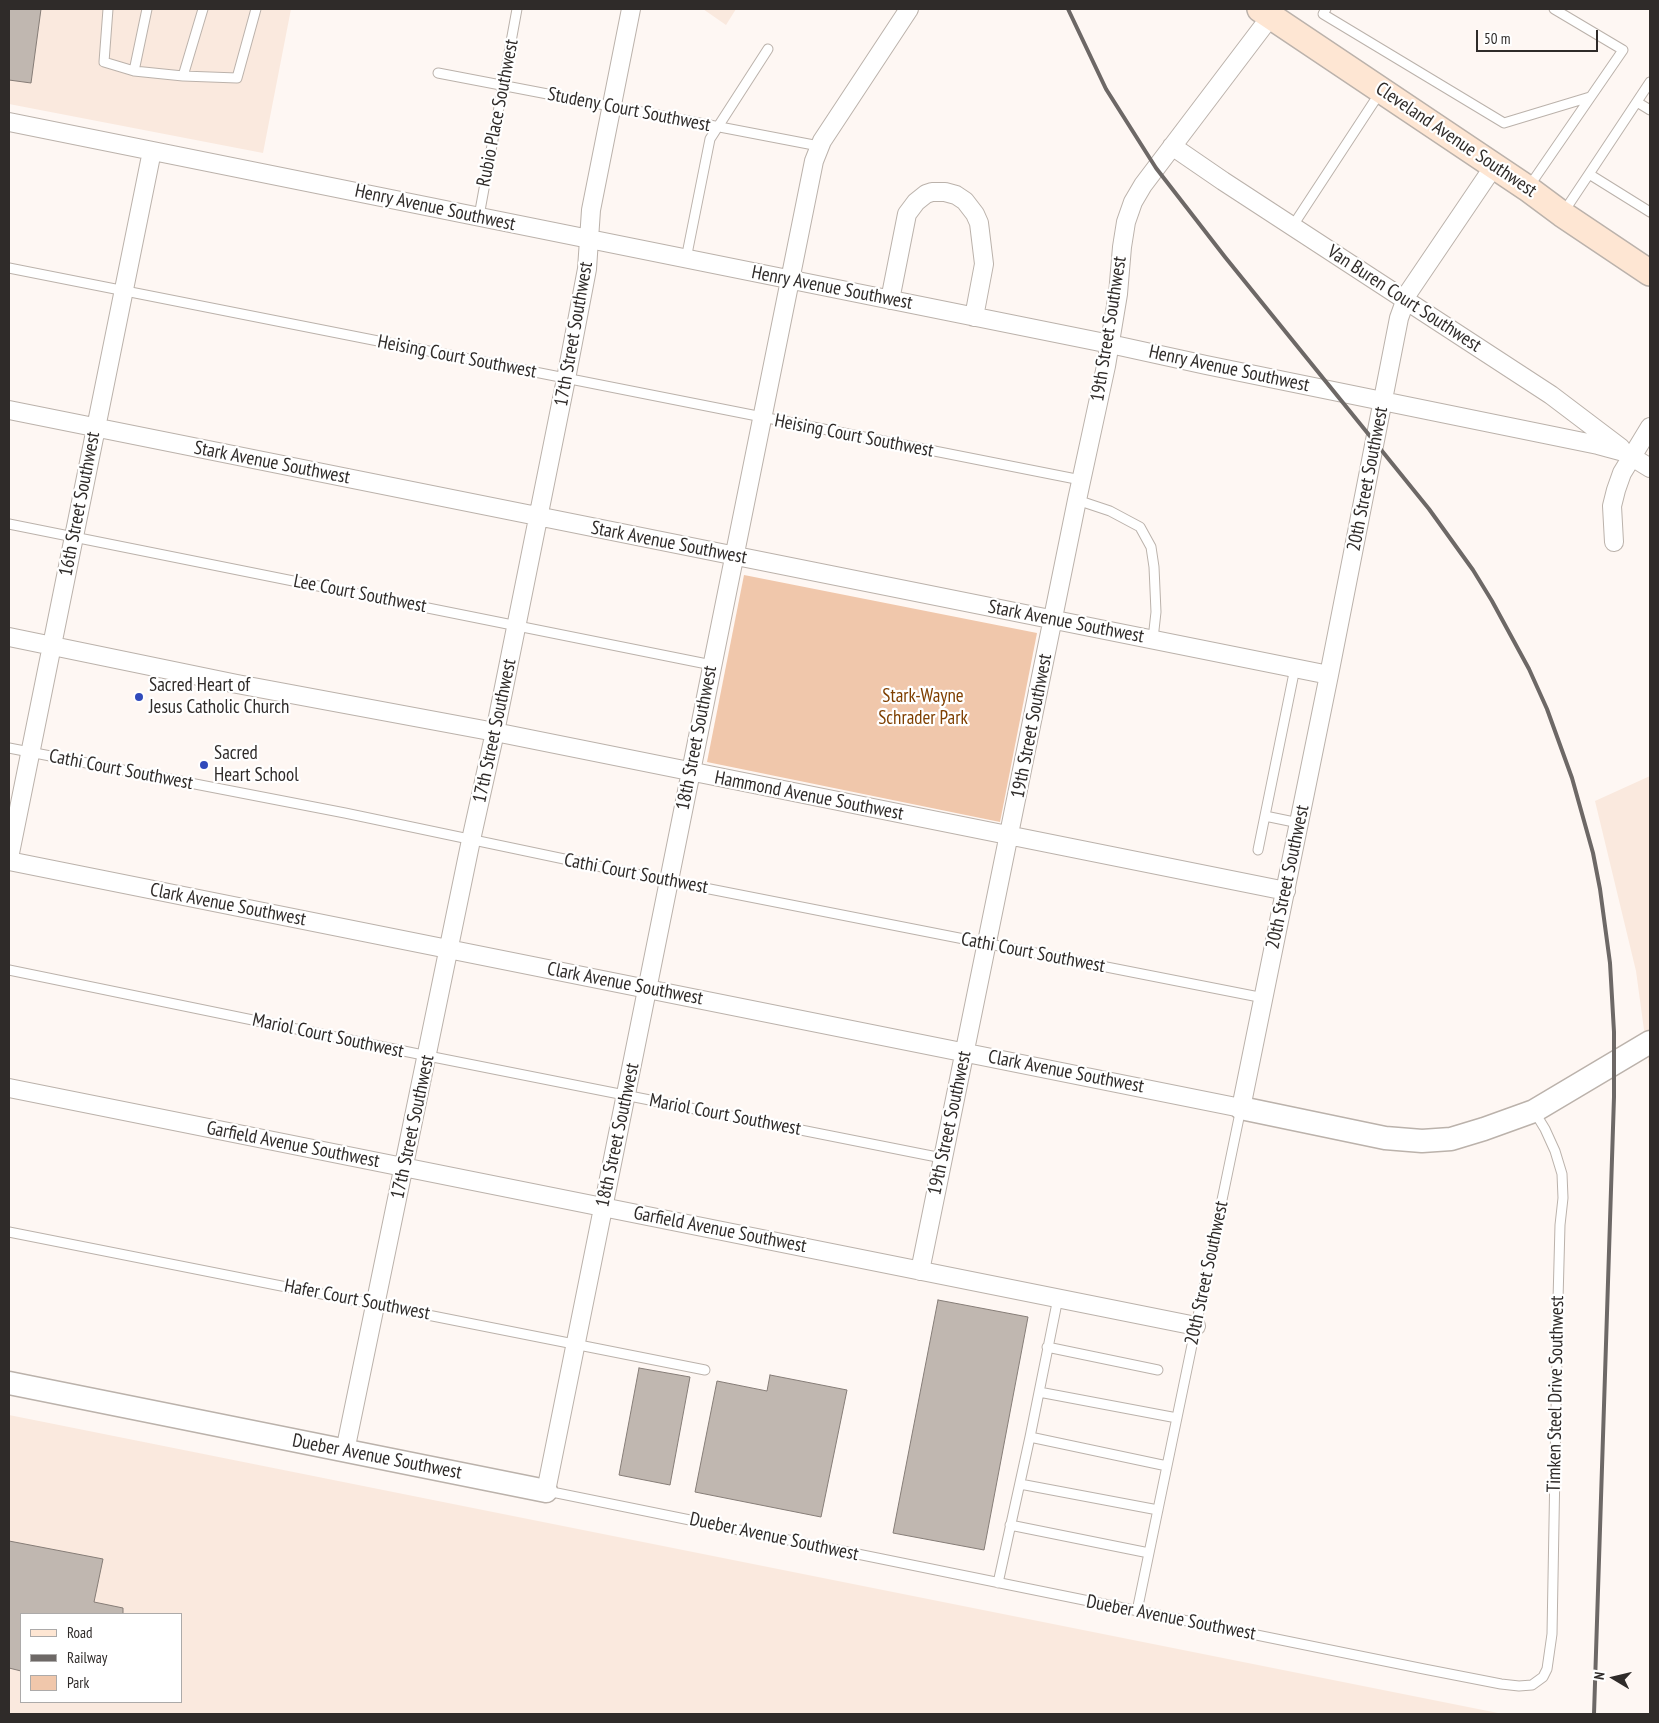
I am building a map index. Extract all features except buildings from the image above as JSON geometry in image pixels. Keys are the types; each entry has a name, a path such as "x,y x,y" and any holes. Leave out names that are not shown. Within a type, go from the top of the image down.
{"main road":[{"name":"Cleveland Avenue Southwest","path":"1267,12 1528,188 1562,214 1650,273"}],"street":[{"name":"17th Street Southwest","path":"345,1450 517,626 566,379 586,269 591,210 631,9"},
{"name":"18th Street Southwest","path":"546,1491 814,161 820,146 909,9"},
{"name":"19th Street Southwest","path":"920,1271 1110,344 1118,294 1123,240 1129,212 1143,184 1267,12"},
{"name":"Henry Avenue Southwest","path":"9,122 1110,344 1598,445 1624,452 1650,468"},
{"name":"Van Buren Court Southwest","path":"1172,146 1292,227 1551,395 1632,456"},
{"name":"16th Street Southwest","path":"9,859 122,291 152,151"},
{"name":"20th Street Southwest","path":"1241,1108 1286,891 1399,318 1405,299 1428,262 1494,166"},
{"path":"890,300 907,214 916,202 926,194 945,192 961,198 970,206 979,223 984,264 974,317"},
{"name":"Stark Avenue Southwest","path":"9,410 1329,675"},
{"path":"1614,542 1612,515 1614,498 1622,473 1650,427"},
{"name":"Hammond Avenue Southwest","path":"9,638 237,684 495,732 1009,837 1286,891"},
{"name":"Clark Avenue Southwest","path":"9,859 1241,1108"},
{"path":"1241,1108 1385,1138 1422,1141 1451,1139 1534,1111 1650,1042"},
{"name":"Garfield Avenue Southwest","path":"9,1088 1196,1326"},
{"name":"Dueber Avenue Southwest","path":"9,1383 546,1491"}],"lane":[{"path":"108,9 104,62 134,71 182,76 237,78 256,9"},
{"path":"134,71 147,9"},
{"path":"182,76 203,9"},
{"name":"Rubio Place Southwest","path":"478,216 517,9"},
{"path":"1326,9 1323,14 1504,123 1590,97"},
{"path":"1528,188 1623,50 1554,9"},
{"path":"686,259 710,139 768,49"},
{"name":"Studeny Court Southwest","path":"438,73 820,146"},
{"path":"1562,214 1650,82"},
{"path":"1292,227 1381,90"},
{"path":"1637,102 1650,110"},
{"path":"1589,174 1650,212"},
{"name":"Heising Court Southwest","path":"9,268 1081,480"},
{"path":"1077,500 1110,511 1140,526 1151,547 1154,567 1156,612 1153,639"},
{"name":"Lee Court Southwest","path":"9,524 712,665"},
{"path":"1258,850 1295,668"},
{"name":"Cathi Court Southwest","path":"9,748 344,813 669,881 1264,998"},
{"path":"1265,816 1299,823"},
{"name":"Mariol Court Southwest","path":"9,970 428,1056 942,1158"},
{"name":"20th Street Southwest","path":"1137,1611 1241,1108"},
{"name":"Timken Steel Drive Southwest","path":"1534,1111 1555,1151 1562,1174 1563,1198 1560,1225 1558,1300 1552,1634 1547,1669 1543,1677 1538,1681"},
{"name":"Hafer Court Southwest","path":"9,1232 705,1370"},
{"path":"998,1583 1058,1298"},
{"path":"1047,1347 1158,1370"},
{"path":"1039,1392 1177,1418"},
{"path":"1030,1437 1167,1466"},
{"path":"1020,1484 1158,1510"},
{"name":"Dueber Avenue Southwest","path":"546,1491 1501,1684 1532,1685 1538,1681"},
{"path":"1010,1525 1149,1553"}],"shaded area":[{"path":"9,9 291,9 263,153 9,104"},
{"path":"703,9 736,9 726,25"},
{"path":"1650,776 1650,1074 1636,971 1595,801"},
{"path":"9,1415 1503,1714 9,1714"}],"green space":[{"name":"Stark-Wayne Schrader Park","path":"744,575 1037,633 1000,822 707,762"}],"railway":[{"path":"1068,9 1106,89 1156,168 1225,257 1429,509 1473,570 1529,669 1547,709 1572,778 1593,853 1600,889 1610,963 1614,1032 1614,1097 1594,1714"}],"place":[{"name":"Sacred Heart of Jesus Catholic Church","path":"139,697"},
{"name":"Sacred Heart School","path":"204,765"}]}
